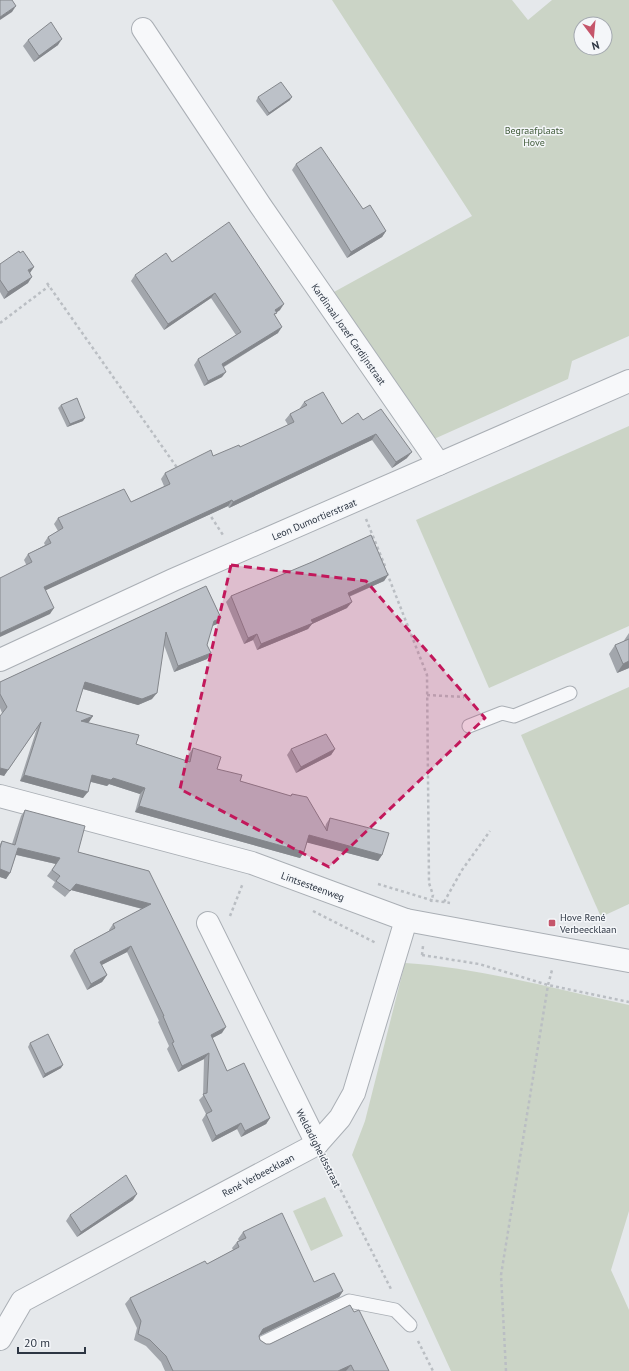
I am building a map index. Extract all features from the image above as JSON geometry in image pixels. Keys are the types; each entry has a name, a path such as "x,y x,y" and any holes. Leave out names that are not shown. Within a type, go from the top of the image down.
{"street":[{"name":"Kardinaal Jozef Cardijnstraat","path":"143,29 260,205 439,464"},
{"name":"Leon Dumortierstraat","path":"0,660 233,554 629,381"},
{"name":"Lintsesteenweg","path":"0,796 252,863 406,920 629,961"},
{"name":"René Verbeecklaan","path":"0,1339 22,1301 317,1144 340,1118 354,1093 406,920"},
{"name":"Weldadigheidsstraat","path":"208,923 218,946 317,1144"}],"lane":[{"path":"469,726 502,713 514,716 570,693"},
{"path":"262,1343 350,1301 395,1310 410,1325"}],"path":[{"path":"46,283 182,475"},
{"path":"0,323 49,286"},
{"path":"359,500 427,675 428,883 433,895 431,900"},
{"path":"205,507 233,554"},
{"path":"427,695 464,697"},
{"path":"444,902 462,870 490,831"},
{"path":"218,946 252,863"},
{"path":"422,955 479,964 548,985 629,1002"},
{"path":"506,1371 501,1275 548,985"},
{"name":"Weldadigheidsstraat","path":"317,1144 433,1371"}],"highlighted area":[{"path":"231,565 366,581 485,718 329,867 180,789"}],"green space":[{"name":"Begraafplaats Hove","path":"332,0 512,0 528,20 552,0 629,0 629,336 572,361 568,379 434,439 334,292 472,216"},
{"path":"629,426 629,626 489,688 416,520"},
{"path":"629,687 629,904 601,917 521,735"},
{"path":"405,963 462,969 490,974 629,1005 629,1211 611,1270 629,1310 629,1371 451,1371 352,1155 365,1121"},
{"path":"325,1197 343,1236 311,1251 293,1211"}],"building":[{"path":"0,0 12,0 16,6 0,17"},
{"path":"51,22 62,39 39,56 28,40"},
{"path":"281,82 292,97 269,113 258,97"},
{"path":"321,147 363,209 370,205 386,231 351,252 296,164"},
{"path":"229,222 284,304 275,310 277,313 274,314 282,327 222,364 226,372 208,381 198,359 241,332 215,293 168,324 135,275 166,253 172,262"},
{"path":"19,251 20,253 23,251 34,267 28,270 32,277 8,292 0,280 0,264"},
{"path":"323,392 342,424 358,413 363,420 381,409 412,452 396,462 376,434 233,502 232,500 44,587 54,608 0,633 0,578 32,562 28,554 51,543 48,537 63,528 58,518 124,489 131,502 170,484 165,473 211,450 213,456 239,445 240,447 294,422 290,414 307,405 304,402"},
{"path":"77,398 85,418 70,424 61,405"},
{"path":"371,535 388,575 348,593 352,602 311,620 313,623 261,644 257,634 248,638 231,596"},
{"path":"206,586 221,618 214,621 207,645 211,653 178,666 166,632 157,693 142,699 85,682 76,711 93,716 81,721 139,735 136,744 190,762 193,748 221,757 217,769 242,775 240,781 291,796 292,794 307,797 327,831 330,818 389,833 382,855 309,835 304,852 139,806 145,788 113,778 111,780 92,775 88,792 24,775 41,722 8,770 0,768 0,716 7,707 0,694 0,682"},
{"path":"629,639 629,661 623,664 615,645"},
{"path":"326,734 335,749 301,767 291,749"},
{"path":"25,810 85,826 78,852 149,871 226,1027 211,1035 227,1071 244,1063 270,1118 245,1131 241,1123 216,1136 206,1114 212,1111 203,1094 207,1093 209,1053 182,1066 172,1043 174,1042 164,1016 131,946 100,962 107,975 91,984 74,950 115,928 113,924 151,904 76,884 70,891 56,881 60,876 52,870 60,858 18,848 10,873 0,869 0,848 2,841 15,845"},
{"path":"48,1034 63,1065 45,1074 30,1043"},
{"path":"126,1175 137,1194 81,1232 70,1215"},
{"path":"282,1213 314,1282 334,1273 343,1291 263,1329 259,1336 260,1340 266,1344 270,1344 350,1305 354,1312 359,1310 389,1371 354,1371 351,1365 338,1371 173,1371 166,1356 150,1340 138,1334 141,1321 130,1298 205,1261 207,1264 239,1247 237,1242 246,1238 243,1232"}],"place":[{"name":"Hove René Verbeecklaan","path":"552,923"}]}
